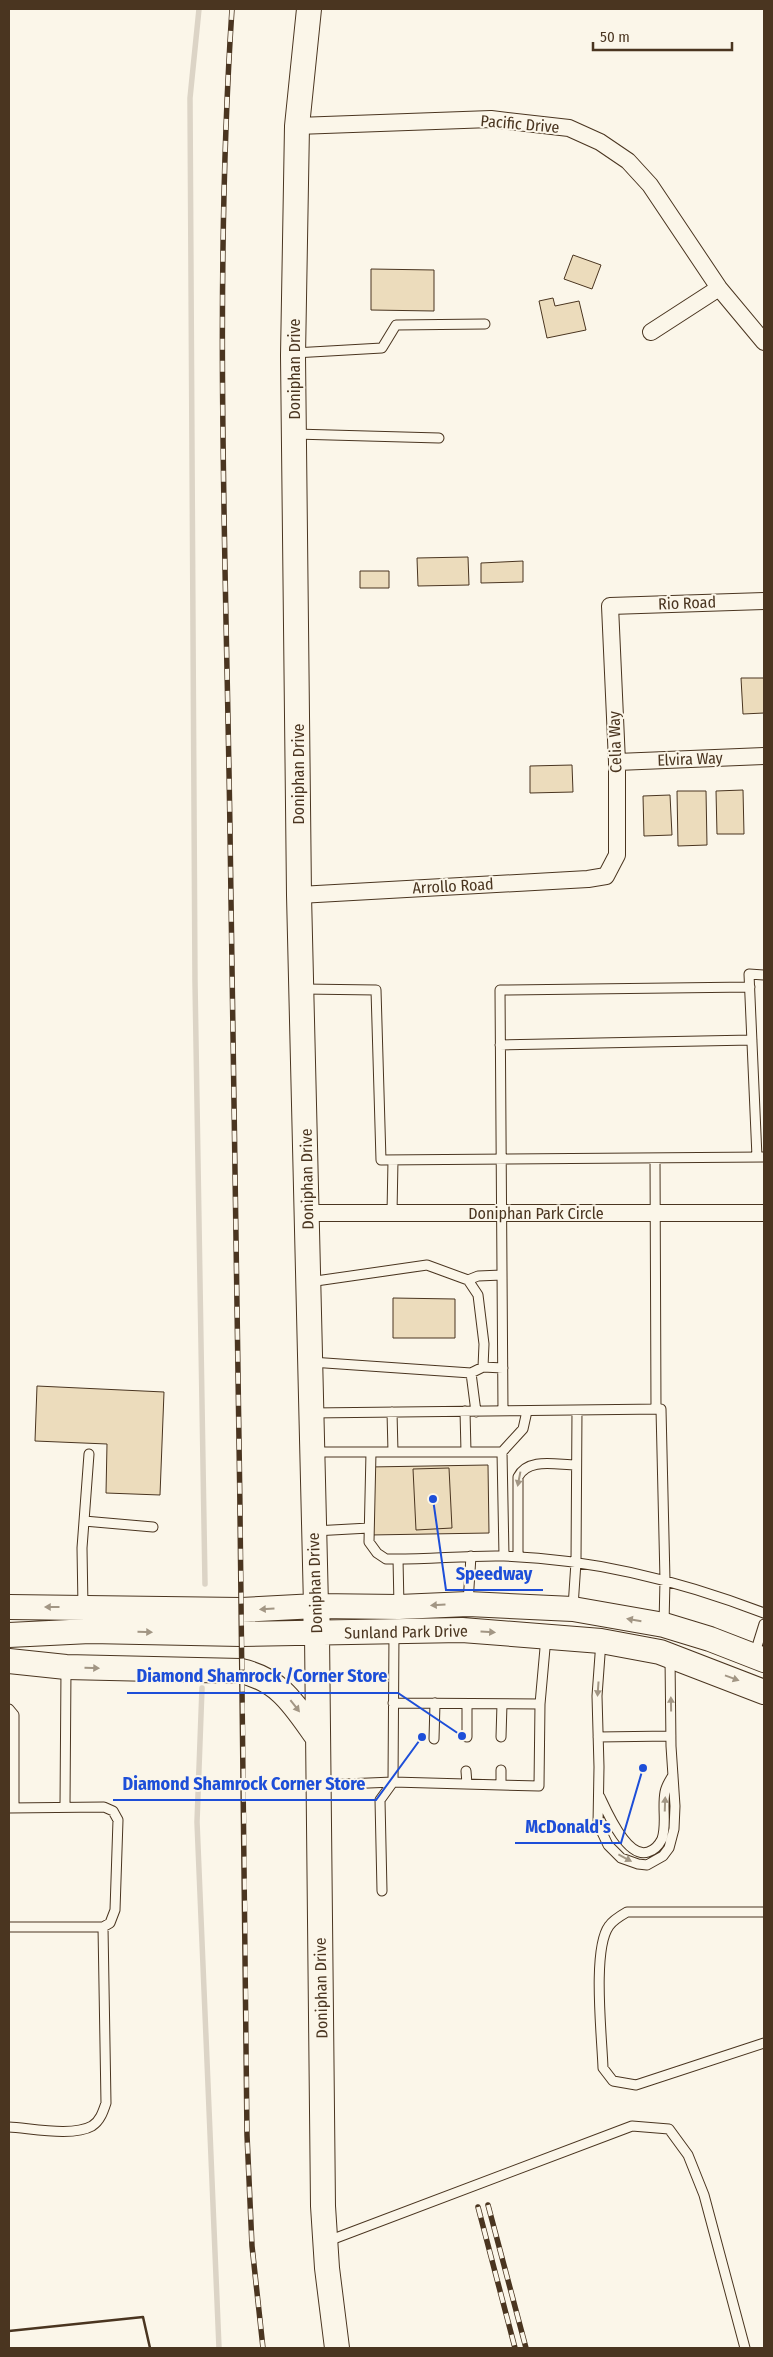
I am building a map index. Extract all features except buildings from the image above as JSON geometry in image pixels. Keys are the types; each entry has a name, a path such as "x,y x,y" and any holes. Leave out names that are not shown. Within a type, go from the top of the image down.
{"main road":[{"name":"Doniphan Drive","path":"309,9 296,126 294,352 299,895 317,1634 325,2242 337,2348"},
{"name":"Sunland Park Drive","path":"9,1607 241,1610 316,1606 400,1607 468,1604 572,1609 664,1625 710,1638 759,1658"},
{"name":"Sunland Park Drive","path":"9,1635 90,1632 317,1634 394,1630 462,1630 601,1641 670,1656 764,1692"},
{"path":"9,1661 66,1667 241,1671 256,1674 280,1689 318,1738"}],"street":[{"name":"Pacific Drive","path":"296,126 491,119 568,128 600,142 628,160 650,185 719,288 764,342"},
{"path":"651,332 719,288"},
{"name":"Rio Road","path":"610,606 764,601"},
{"name":"Celia Way","path":"606,876 617,855 617,762 610,606"},
{"name":"Elvira Way","path":"617,762 764,756"},
{"name":"Arrollo Road","path":"299,895 578,880 606,876"},
{"name":"Doniphan Park Circle","path":"308,1213 764,1213"}],"lane":[{"path":"294,352 382,348 396,325 485,324"},
{"path":"295,434 439,438"},
{"path":"302,989 376,990 381,1160 761,1157 752,1040 750,974 764,975"},
{"path":"504,1411 500,990 750,987"},
{"path":"500,1045 752,1040"},
{"path":"655,1158 656,1409"},
{"path":"392,1213 393,1160"},
{"path":"309,1282 427,1265 468,1280 478,1294 484,1344 483,1367"},
{"path":"468,1280 478,1276 502,1275"},
{"path":"311,1362 471,1374 483,1367 503,1368"},
{"path":"471,1374 476,1412"},
{"path":"311,1413 661,1409 665,1580 664,1625"},
{"path":"572,1609 576,1562 577,1410"},
{"path":"465,1411 466,1452"},
{"path":"504,1556 502,1452 523,1429 527,1411"},
{"path":"392,1412 393,1452"},
{"path":"312,1452 502,1452"},
{"path":"371,1452 369,1542 372,1548 386,1558 504,1556 576,1562 665,1580 764,1613"},
{"path":"82,1607 82,1548 89,1454"},
{"path":"518,1557 518,1477 521,1471 531,1464 576,1465"},
{"path":"84,1521 153,1527"},
{"path":"313,1531 369,1528"},
{"path":"468,1604 471,1556"},
{"path":"398,1559 400,1607"},
{"path":"759,1658 764,1624"},
{"path":"382,1891 380,1800 393,1782 394,1630"},
{"path":"318,1785 393,1782 435,1777 467,1784 539,1786 540,1704 546,1637"},
{"path":"601,1641 597,1696 598,1824 608,1845 621,1858 638,1864 647,1865 664,1856 672,1839 675,1806 671,1736 670,1656"},
{"path":"65,1806 66,1667"},
{"path":"393,1703 540,1704"},
{"path":"434,1739 435,1703"},
{"path":"467,1737 468,1704"},
{"path":"502,1704 502,1737"},
{"path":"9,1709 14,1715 11,1808 104,1807 113,1811 118,1820 115,1910 110,1924 103,1927 9,1927"},
{"path":"598,1737 671,1736"},
{"path":"466,1770 467,1784"},
{"path":"501,1770 501,1785"},
{"path":"599,1795 614,1825 626,1842 636,1851 644,1853 658,1847 662,1840 665,1790 673,1774"},
{"path":"764,1912 627,1912 617,1918 608,1928 600,1952 603,2068 614,2081 636,2085 764,2044"},
{"path":"9,2127 74,2131 92,2126 102,2116 106,2103 103,1927"},
{"path":"325,2242 632,2126 669,2129 688,2155 704,2195 745,2348"}],"waterway":[{"path":"199,9 190,98 195,982 205,1584"},
{"path":"202,1688 197,1822 219,2348"}],"railway":[{"path":"232,9 227,112 222,317 224,523 240,1483 247,2135 252,2246 263,2348"},
{"path":"488,2205 526,2348"},
{"path":"478,2207 515,2348"}],"wall":[{"path":"9,2331 143,2317 150,2348"}],"place":[{"name":"Speedway","path":"433,1499"},
{"name":"Diamond Shamrock /Corner Store","path":"462,1736"},
{"name":"Diamond Shamrock Corner Store","path":"422,1737"},
{"name":"McDonald's","path":"643,1768"}]}
